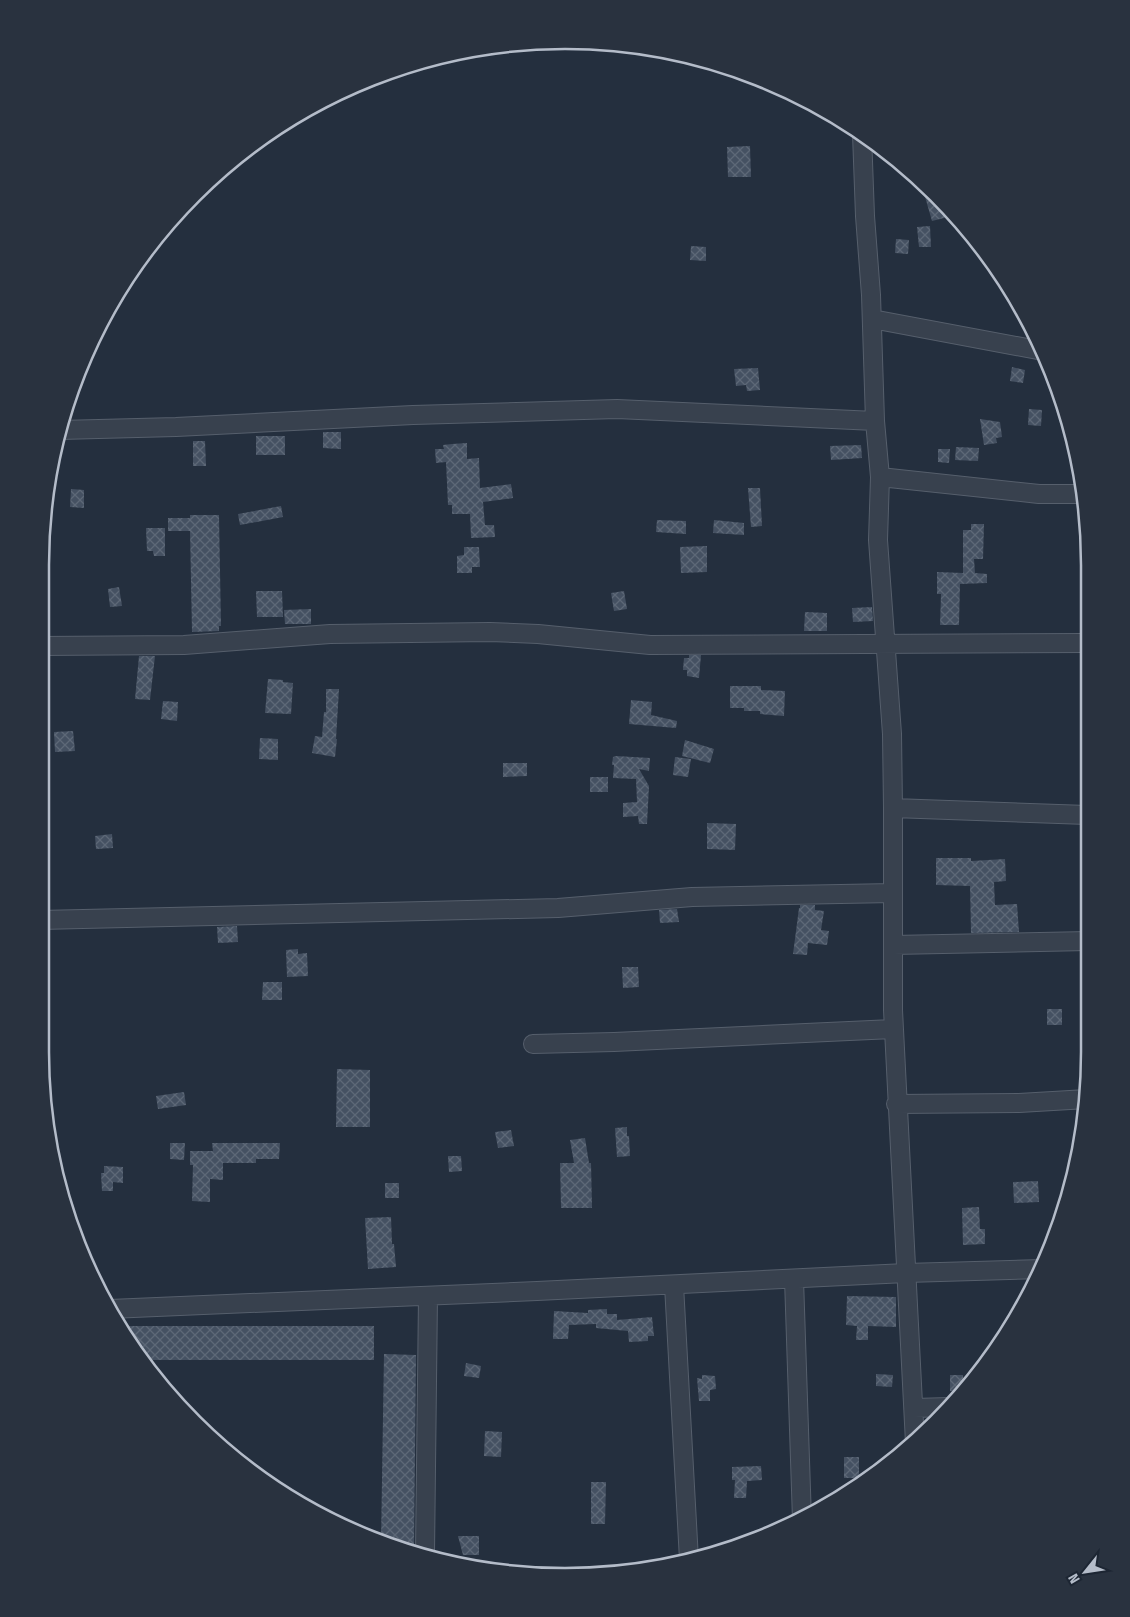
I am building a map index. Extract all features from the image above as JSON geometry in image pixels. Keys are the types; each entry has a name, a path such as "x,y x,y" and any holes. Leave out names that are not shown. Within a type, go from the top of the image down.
{"street":[{"path":"863,143 872,319 875,421 880,477 878,540 892,734 896,1104 915,1431"},
{"path":"872,319 1034,350"},
{"path":"66,430 176,427 413,415 617,409 875,421"},
{"path":"880,477 1039,494 1076,494"},
{"path":"49,646 184,645 330,634 490,632 538,634 650,645 1081,643"},
{"path":"893,808 1081,815"},
{"path":"49,920 558,908 692,897 893,893"},
{"path":"893,945 1081,941"},
{"path":"533,1044 614,1042 894,1028"},
{"path":"896,1104 1019,1103 1079,1099"},
{"path":"117,1309 906,1273 1033,1269"},
{"path":"794,1279 802,1510"},
{"path":"674,1285 689,1553"},
{"path":"425,1549 428,1296"},
{"path":"914,1408 939,1407"}],"building":[{"path":"750,146 751,177 728,177 727,147"},
{"path":"924,195 946,217 932,221"},
{"path":"930,226 931,247 919,247 917,227"},
{"path":"896,239 909,240 908,254 895,253"},
{"path":"691,246 706,247 706,261 690,260"},
{"path":"1012,367 1025,370 1023,383 1010,381"},
{"path":"758,368 760,390 747,391 746,385 736,386 734,369"},
{"path":"1029,409 1042,410 1041,426 1028,425"},
{"path":"980,419 1000,422 1002,437 996,438 997,443 984,445"},
{"path":"323,432 341,432 341,449 323,448"},
{"path":"256,436 285,436 285,455 256,455"},
{"path":"193,441 205,441 206,466 193,466"},
{"path":"467,443 467,459 479,458 480,488 511,484 513,498 483,502 485,525 494,525 495,537 471,538 470,514 452,514 452,505 448,505 446,462 436,463 435,449 444,449 443,445"},
{"path":"861,445 862,458 831,460 830,446"},
{"path":"956,447 979,448 978,461 955,460"},
{"path":"938,449 950,449 949,463 938,462"},
{"path":"748,488 760,488 762,526 751,527"},
{"path":"71,489 84,490 84,508 70,507"},
{"path":"281,506 283,517 240,525 238,514"},
{"path":"190,515 219,515 221,626 219,626 219,631 192,632 190,531 168,531 168,518 190,518"},
{"path":"657,520 686,521 686,534 656,532"},
{"path":"714,520 744,523 744,535 713,533"},
{"path":"971,524 984,524 983,559 974,559 975,573 987,574 987,583 960,584 959,625 940,625 941,594 937,594 937,572 963,573 963,530 971,530"},
{"path":"146,528 165,528 165,556 154,556 153,551 147,551"},
{"path":"707,546 707,572 681,573 680,547"},
{"path":"464,547 479,547 480,567 472,567 472,573 457,573 457,556 464,555"},
{"path":"119,587 122,606 110,607 108,589"},
{"path":"256,591 282,591 283,617 257,617"},
{"path":"624,591 627,609 614,611 611,593"},
{"path":"872,607 873,621 853,622 852,608"},
{"path":"311,609 311,624 285,624 284,610"},
{"path":"805,612 827,613 827,631 804,631"},
{"path":"689,655 701,655 699,678 687,676 687,670 683,670 684,658 689,658"},
{"path":"139,656 155,656 150,700 135,699"},
{"path":"268,679 293,683 291,714 265,713"},
{"path":"730,686 761,686 761,690 785,691 784,716 760,714 760,711 744,711 744,708 730,708"},
{"path":"326,689 339,689 335,757 312,753 315,736 322,737 324,712 326,712"},
{"path":"631,700 652,702 651,715 677,721 676,728 629,724"},
{"path":"163,701 178,702 177,721 161,719"},
{"path":"73,731 75,751 55,752 54,732"},
{"path":"260,738 278,739 278,760 259,759"},
{"path":"685,740 714,749 710,763 682,756"},
{"path":"613,757 650,758 649,771 639,769 649,786 647,824 639,824 638,816 623,817 623,803 637,802 636,779 613,778"},
{"path":"675,757 691,759 688,777 673,775"},
{"path":"503,763 527,763 527,776 503,777"},
{"path":"590,777 608,777 608,792 590,792"},
{"path":"707,823 736,824 735,850 707,849"},
{"path":"112,834 113,848 96,849 95,836"},
{"path":"936,858 971,858 971,861 1005,859 1006,881 994,882 995,905 1017,904 1019,932 971,933 970,886 936,885"},
{"path":"800,905 815,905 815,910 824,911 821,930 829,931 827,945 808,943 807,955 793,954"},
{"path":"677,909 679,922 660,923 659,910"},
{"path":"237,926 238,942 218,943 217,927"},
{"path":"298,949 298,954 307,953 308,976 287,977 286,950"},
{"path":"622,967 638,967 639,987 623,988"},
{"path":"263,982 282,982 282,1000 262,1000"},
{"path":"1047,1009 1062,1009 1062,1025 1047,1025"},
{"path":"337,1069 370,1070 370,1127 336,1127"},
{"path":"184,1092 186,1105 158,1109 156,1096"},
{"path":"627,1127 630,1156 617,1157 615,1128"},
{"path":"511,1130 514,1146 498,1148 495,1132"},
{"path":"585,1138 589,1163 591,1163 592,1208 561,1208 560,1163 574,1163 570,1140"},
{"path":"170,1143 185,1143 184,1160 170,1159"},
{"path":"212,1143 280,1143 279,1159 256,1159 256,1163 223,1163 223,1180 210,1179 210,1202 192,1201 193,1165 190,1165 190,1151 213,1151"},
{"path":"448,1156 461,1156 462,1171 449,1172"},
{"path":"104,1166 123,1167 123,1183 113,1182 113,1191 102,1191 101,1173 104,1173"},
{"path":"1038,1181 1039,1202 1014,1203 1013,1182"},
{"path":"385,1183 399,1183 399,1198 385,1198"},
{"path":"979,1207 980,1229 985,1229 985,1244 963,1245 962,1208"},
{"path":"391,1217 392,1244 394,1244 396,1267 368,1269 365,1218"},
{"path":"847,1296 896,1297 896,1327 868,1326 868,1340 856,1340 857,1326 846,1325"},
{"path":"607,1309 607,1314 617,1314 617,1320 652,1317 654,1336 648,1336 648,1341 629,1342 628,1331 596,1328 596,1324 569,1325 568,1339 553,1339 554,1311 588,1313 588,1310"},
{"path":"128,1326 374,1326 374,1360 151,1360"},
{"path":"384,1354 416,1355 414,1546 381,1534"},
{"path":"466,1363 481,1366 479,1378 464,1376"},
{"path":"876,1374 893,1375 892,1387 876,1386"},
{"path":"702,1375 715,1376 716,1389 710,1390 710,1401 699,1401 697,1378 702,1379"},
{"path":"950,1375 963,1375 963,1380 954,1391 950,1391"},
{"path":"485,1431 502,1432 501,1457 484,1456"},
{"path":"844,1457 859,1457 859,1476 856,1478 844,1478"},
{"path":"761,1466 762,1480 747,1481 746,1498 734,1498 735,1480 732,1480 732,1467"},
{"path":"591,1482 606,1482 605,1524 591,1524"},
{"path":"458,1536 479,1536 479,1555 463,1555"}]}
